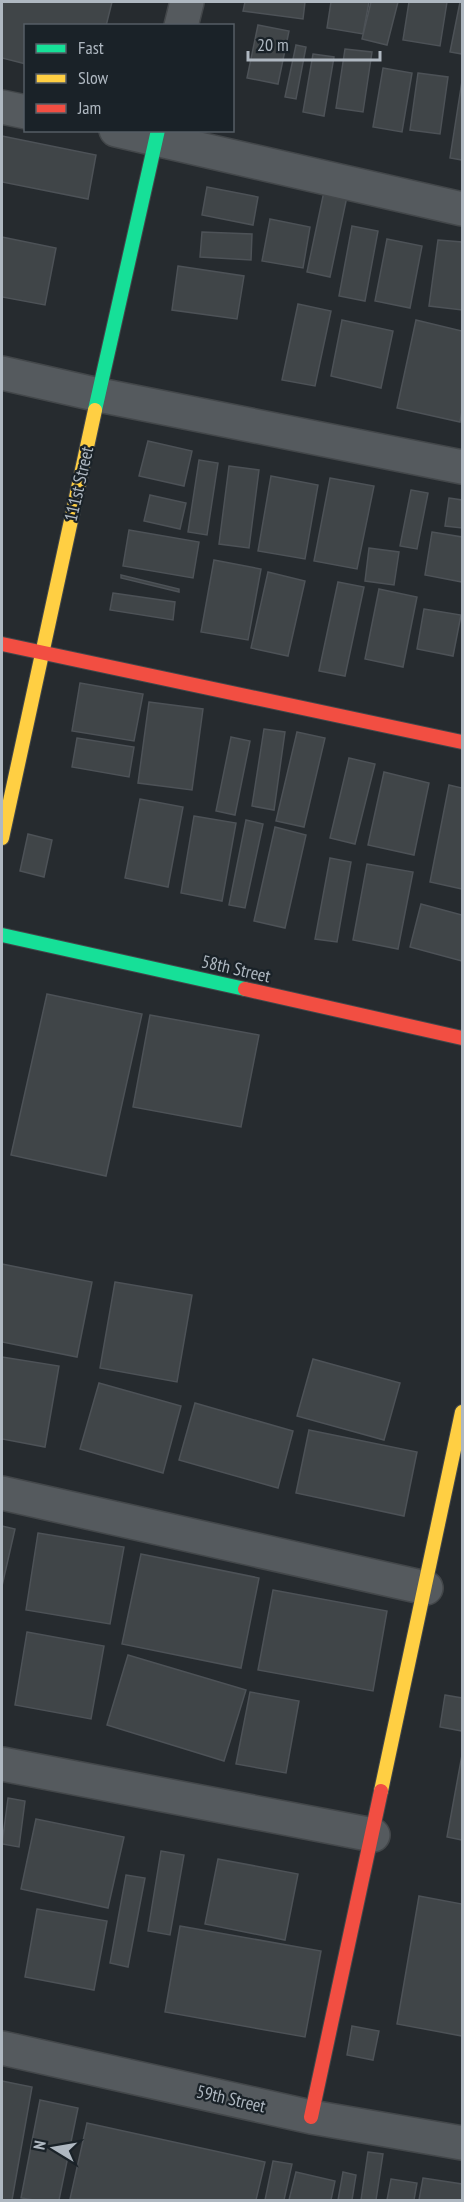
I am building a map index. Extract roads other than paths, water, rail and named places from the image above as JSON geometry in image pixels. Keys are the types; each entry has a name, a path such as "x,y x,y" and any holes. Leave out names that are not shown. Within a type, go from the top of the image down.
{"street":[{"path":"182,24 187,2"},
{"path":"2,107 24,112"},
{"path":"132,132 157,135 462,209"},
{"name":"111st Street","path":"2,838 41,652 157,135"},
{"path":"2,373 99,395 462,467"},
{"path":"2,644 462,742"},
{"name":"58th Street","path":"2,935 462,1038"},
{"path":"311,2117 462,1412"},
{"path":"2,1493 426,1588"},
{"path":"2,1764 373,1835"},
{"name":"59th Street","path":"2,2048 311,2117 462,2143"}]}
